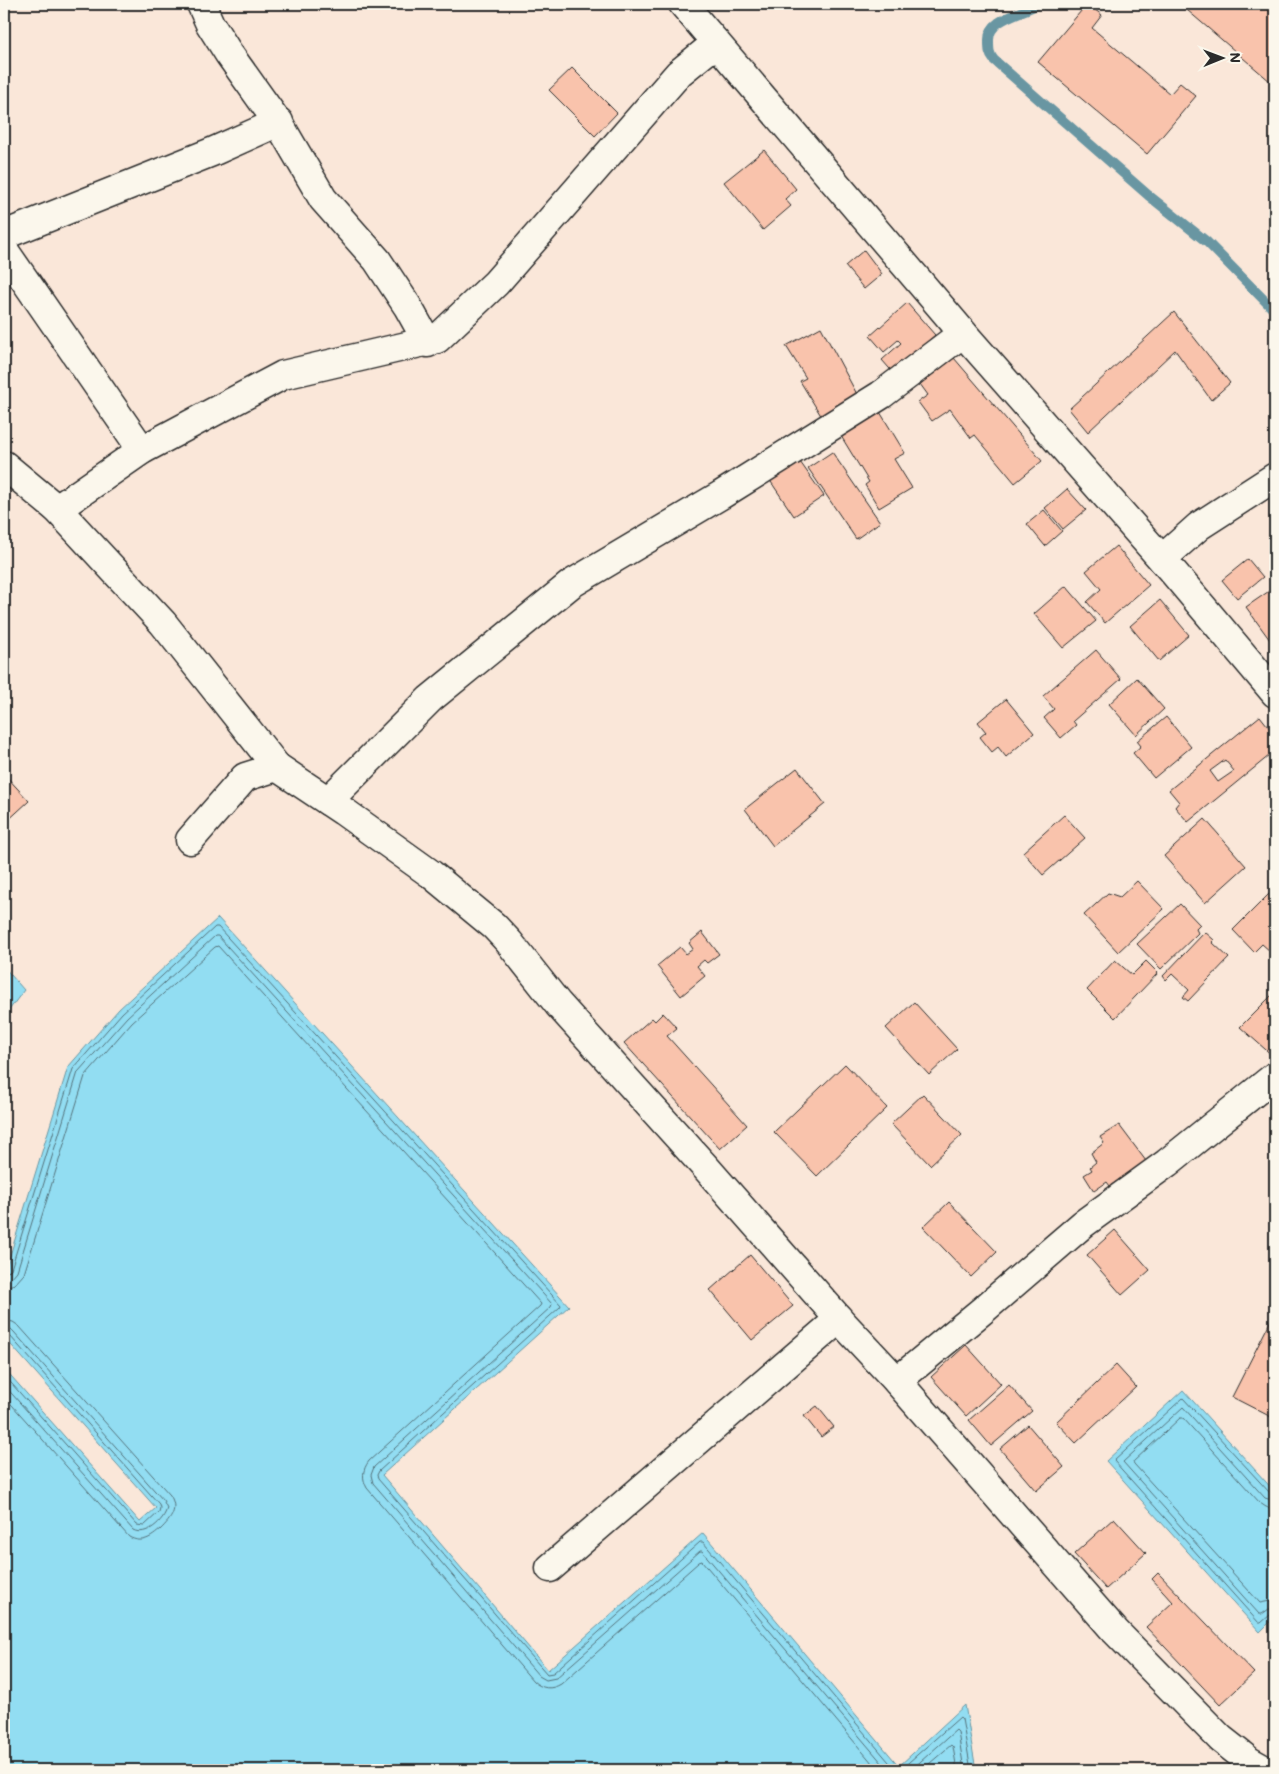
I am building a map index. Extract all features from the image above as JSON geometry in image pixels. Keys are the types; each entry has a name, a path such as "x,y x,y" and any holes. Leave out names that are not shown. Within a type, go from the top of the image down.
{"street":[{"path":"201,4 210,24 278,122 323,199 377,260 428,343"},
{"path":"683,4 963,333 1162,559 1275,693"},
{"path":"57,509 142,450 284,375 428,343 438,339 496,283 680,73 716,43"},
{"path":"4,234 212,152 278,122"},
{"path":"4,250 142,450"},
{"path":"328,801 430,699 571,584 721,495 881,395 963,333"},
{"path":"4,466 57,509 163,623 277,766 431,874 494,926 558,1004 839,1319 897,1381 1115,1631 1221,1739 1249,1761 1265,1770"},
{"path":"1162,559 1199,526 1275,477"},
{"path":"190,840 245,777 277,766"},
{"path":"897,1381 1083,1224 1167,1163 1275,1076"},
{"path":"550,1568 839,1319"}],"water":[{"path":"218,918 569,1306 382,1475 548,1670 703,1533 899,1766 965,1705 976,1770 4,1770 4,1368 140,1522 156,1508 4,1337 4,1275 68,1067 119,1009"},
{"path":"4,967 24,990 4,1017"},
{"path":"1183,1390 1275,1492 1275,1617 1260,1632 1106,1461"}],"building":[{"path":"1087,4 1102,15 1092,28 1170,94 1180,83 1196,96 1147,154 1038,62"},
{"path":"1180,4 1275,4 1275,77 1271,82"},
{"path":"572,68 617,113 595,136 549,90"},
{"path":"764,150 796,189 785,199 791,206 763,230 724,182"},
{"path":"864,250 882,274 864,289 845,266"},
{"path":"907,303 935,335 908,359 896,376 882,360 901,343 898,340 884,352 870,336"},
{"path":"1174,312 1230,383 1211,400 1175,350 1088,432 1069,409"},
{"path":"821,327 859,398 823,419 800,381 806,378 786,346"},
{"path":"954,358 1042,461 1015,483 975,435 971,438 950,409 932,421 918,402 928,395 920,384"},
{"path":"880,412 905,453 894,459 912,488 879,508 865,485 869,482 841,436"},
{"path":"832,452 880,522 856,539 808,468"},
{"path":"798,459 824,496 794,516 769,479"},
{"path":"1067,489 1086,510 1063,529 1045,508"},
{"path":"1044,510 1062,531 1045,546 1027,524"},
{"path":"1116,546 1149,585 1105,623 1087,602 1101,589 1086,571"},
{"path":"1248,559 1263,577 1237,598 1222,580"},
{"path":"1066,586 1096,621 1063,648 1034,614"},
{"path":"1275,587 1275,647 1246,607"},
{"path":"1160,600 1189,635 1159,661 1130,626"},
{"path":"1096,650 1121,679 1073,721 1076,725 1061,738 1044,718 1054,709 1043,696"},
{"path":"1137,678 1164,709 1136,735 1109,704"},
{"path":"1006,699 1034,733 1006,757 998,747 992,752 980,737 986,732 978,722"},
{"path":"1260,716 1275,735 1275,751 1188,822 1175,807 1179,802 1169,790","holes":["1225,760 1234,771 1218,782 1210,771"]},
{"path":"1166,717 1191,747 1154,778 1133,753 1141,746 1137,741"},
{"path":"797,768 825,804 773,846 745,809"},
{"path":"4,774 29,801 4,824"},
{"path":"1064,815 1085,838 1043,875 1023,852"},
{"path":"1205,819 1246,866 1205,903 1164,856"},
{"path":"1137,881 1164,909 1118,952 1084,915 1108,893 1120,897"},
{"path":"1269,894 1275,901 1275,961 1269,954 1271,952 1262,944 1254,952 1233,930"},
{"path":"1180,904 1200,925 1196,929 1198,933 1161,969 1137,944"},
{"path":"702,932 719,954 707,963 704,960 697,966 705,976 681,996 657,966 680,947 686,954 693,949 689,943"},
{"path":"1205,932 1214,940 1212,942 1229,958 1188,1001 1183,997 1189,990 1172,974 1166,980 1163,976"},
{"path":"1115,960 1132,975 1146,961 1158,973 1115,1018 1087,990"},
{"path":"1275,992 1275,1055 1274,1057 1240,1027"},
{"path":"914,1002 957,1049 929,1075 886,1028"},
{"path":"663,1013 677,1028 667,1036 747,1125 720,1149 624,1043 652,1018 655,1021"},
{"path":"845,1064 887,1108 817,1176 774,1132"},
{"path":"923,1094 962,1135 930,1165 891,1124"},
{"path":"1119,1125 1146,1161 1110,1186 1107,1182 1094,1191 1084,1175 1092,1170 1090,1167 1096,1162 1091,1153 1104,1143 1100,1137"},
{"path":"949,1202 997,1252 971,1277 923,1227"},
{"path":"1115,1230 1150,1270 1122,1295 1087,1255"},
{"path":"750,1255 793,1306 752,1340 710,1290"},
{"path":"1275,1312 1275,1419 1232,1397"},
{"path":"966,1345 1001,1384 966,1416 931,1377"},
{"path":"1116,1365 1136,1387 1076,1443 1056,1422"},
{"path":"1009,1385 1032,1411 991,1446 969,1420"},
{"path":"817,1406 834,1427 821,1437 804,1416"},
{"path":"1028,1425 1064,1467 1036,1491 1000,1449"},
{"path":"1114,1518 1146,1553 1106,1589 1074,1554"},
{"path":"1158,1573 1254,1673 1220,1705 1146,1627 1173,1602 1152,1579"}],"waterway":[{"path":"1037,4 1007,18 994,27 990,33 989,41 991,56 994,60 1148,195 1207,242 1275,311"}]}
